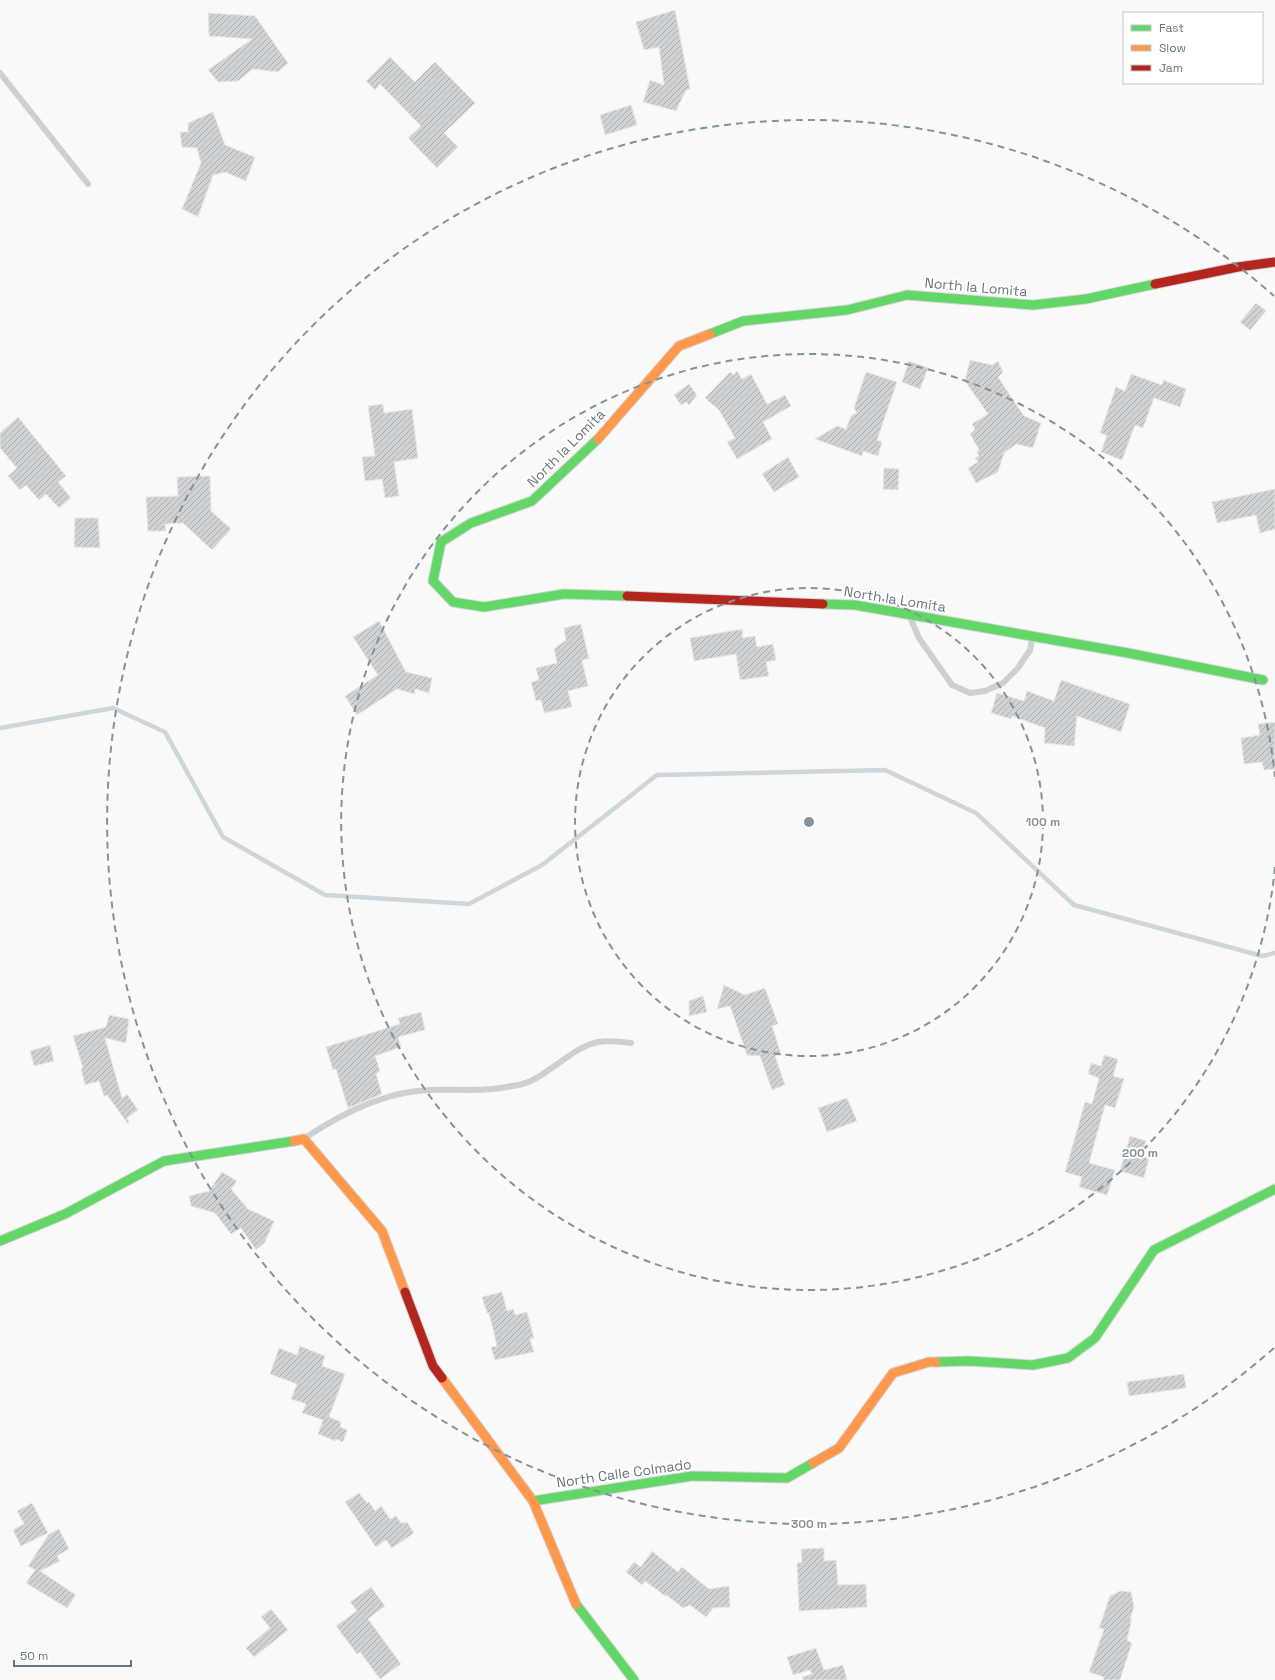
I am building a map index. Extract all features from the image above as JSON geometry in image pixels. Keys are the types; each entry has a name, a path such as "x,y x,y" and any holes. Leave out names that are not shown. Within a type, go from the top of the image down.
{"street":[{"name":"North la Lomita","path":"1263,680 1128,653 855,605 564,594 484,607 453,602 433,581 441,542 471,523 532,501 599,438 679,346 743,321 847,310 907,295 1033,305 1086,299 1238,267 1275,262"},
{"path":"0,1241 65,1214 164,1161 304,1139 382,1231 433,1366 533,1501 576,1603 634,1680"},
{"name":"North Calle Colmado","path":"533,1501 692,1476 787,1478 839,1448 893,1373 930,1362 969,1361 1033,1365 1068,1358 1095,1338 1154,1250 1275,1189"}],"lane":[{"path":"0,73 88,184"},
{"path":"909,614 919,638 952,685 970,693 985,691 1003,683 1018,668 1030,650 1033,636"},
{"path":"304,1139 329,1122 352,1111 401,1094 430,1090 487,1090 513,1086 536,1078 582,1048 597,1042 613,1041 631,1043"}],"building":[{"path":"675,10 690,89 686,90 676,111 643,102 650,80 664,85 659,47 644,50 636,22"},
{"path":"208,13 255,16 288,63 278,72 253,69 238,81 218,82 208,70 252,39 209,36"},
{"path":"390,57 415,82 435,62 475,103 444,133 458,147 437,168 408,138 421,126 380,84 375,90 366,81"},
{"path":"631,105 637,125 605,135 600,115"},
{"path":"213,112 225,145 255,157 246,181 225,172 213,175 198,217 182,209 201,163 197,148 182,147 180,132 188,132 188,123"},
{"path":"1256,303 1266,311 1250,330 1240,322"},
{"path":"970,360 992,365 998,361 1003,372 998,377 1024,416 1041,423 1033,448 1016,444 1004,453 998,472 976,483 968,468 978,462 975,458 979,456 977,452 979,450 970,434 975,429 972,424 988,414 965,381"},
{"path":"909,361 928,368 920,389 902,382"},
{"path":"737,371 742,379 751,374 767,404 785,395 791,406 763,422 772,439 737,459 727,442 735,438 719,410 705,398 730,372 734,375"},
{"path":"866,372 897,382 877,440 882,442 878,456 863,451 862,456 815,439 837,426 846,429 851,416 857,413 854,408"},
{"path":"1131,374 1162,385 1163,380 1186,389 1180,407 1154,398 1143,428 1135,425 1122,460 1101,452 1107,435 1100,433 1116,387 1125,391"},
{"path":"689,384 697,395 689,405 686,402 681,405 674,395"},
{"path":"383,404 384,413 412,409 418,458 394,462 399,496 385,498 382,479 365,481 362,457 375,456 368,406"},
{"path":"18,417 66,476 58,482 71,498 59,508 46,494 39,500 26,485 20,490 8,476 17,468 0,448 0,433"},
{"path":"788,457 799,477 774,492 762,474"},
{"path":"884,468 899,469 898,490 883,489"},
{"path":"210,476 211,511 231,529 212,550 183,523 165,524 166,531 148,531 146,497 178,496 177,477"},
{"path":"1275,489 1275,529 1260,533 1256,515 1217,523 1212,502"},
{"path":"75,518 98,518 100,548 74,547"},
{"path":"379,621 406,672 432,678 429,693 415,689 415,694 397,689 357,715 345,696 378,675 353,637"},
{"path":"581,624 589,659 582,660 588,686 568,691 572,707 544,713 541,700 536,701 531,682 539,680 536,668 557,663 554,649 566,640 564,628"},
{"path":"743,629 742,638 755,636 757,647 773,644 776,660 766,662 769,676 740,680 736,654 694,661 690,638"},
{"path":"1061,680 1130,704 1121,732 1077,716 1074,746 1044,743 1045,728 1012,716 1011,719 991,713 997,693 1024,701 1027,691 1054,701"},
{"path":"1275,722 1275,769 1264,770 1262,762 1244,764 1241,738 1260,735 1258,724"},
{"path":"724,985 745,995 765,988 778,1024 772,1026 781,1054 775,1056 785,1085 772,1090 760,1056 747,1055 730,1006 717,1009"},
{"path":"703,996 707,1012 689,1016 689,1001"},
{"path":"421,1012 425,1030 398,1037 401,1047 375,1056 380,1071 376,1074 382,1094 348,1108 336,1069 333,1070 326,1047 400,1024 398,1018"},
{"path":"109,1015 129,1019 126,1043 105,1038 122,1098 127,1094 138,1110 127,1118 128,1124 107,1095 104,1096 99,1081 85,1085 81,1069 83,1068 73,1036 106,1027"},
{"path":"50,1045 54,1061 34,1066 30,1051"},
{"path":"1104,1055 1118,1059 1113,1076 1124,1079 1115,1108 1105,1105 1089,1163 1115,1170 1107,1195 1079,1187 1082,1177 1065,1172 1085,1102 1092,1104 1099,1078 1088,1074 1091,1063 1101,1066"},
{"path":"847,1098 857,1121 827,1132 818,1108"},
{"path":"1130,1136 1146,1141 1141,1156 1149,1158 1144,1178 1120,1171"},
{"path":"222,1172 237,1181 231,1189 248,1209 274,1221 265,1242 256,1250 241,1228 231,1234 215,1213 191,1206 189,1196 209,1191"},
{"path":"502,1292 507,1311 513,1309 515,1315 527,1312 534,1338 530,1339 534,1352 495,1360 491,1347 497,1346 489,1313 487,1313 482,1297"},
{"path":"300,1346 325,1356 322,1366 345,1374 329,1417 341,1422 340,1427 347,1430 343,1442 336,1439 335,1441 318,1434 323,1420 302,1413 306,1404 291,1399 297,1384 270,1374 279,1348 297,1355"},
{"path":"1184,1374 1186,1388 1129,1396 1127,1382"},
{"path":"359,1493 367,1503 369,1502 375,1511 381,1506 390,1519 396,1516 401,1523 407,1522 414,1533 392,1548 386,1540 376,1547 345,1502"},
{"path":"32,1503 48,1533 21,1546 13,1530 24,1524 17,1511"},
{"path":"59,1529 69,1549 57,1556 60,1561 40,1571 76,1595 67,1608 26,1583 35,1570 28,1566 49,1534"},
{"path":"824,1548 824,1561 836,1560 838,1585 866,1584 867,1607 799,1611 797,1563 802,1562 801,1549"},
{"path":"652,1551 678,1572 682,1567 709,1589 729,1586 730,1607 713,1608 706,1617 690,1605 683,1608 645,1581 642,1585 626,1572 634,1562 641,1567"},
{"path":"371,1587 385,1606 368,1619 401,1664 380,1679 360,1652 357,1654 336,1626 357,1611 350,1602"},
{"path":"1120,1591 1131,1592 1134,1607 1130,1619 1132,1618 1127,1640 1132,1643 1120,1680 1103,1680 1104,1677 1089,1672 1104,1629 1099,1628 1110,1596"},
{"path":"271,1609 288,1630 254,1657 246,1648 270,1628 261,1617"},
{"path":"816,1648 824,1670 843,1665 847,1680 803,1680 802,1677 812,1674 810,1670 793,1675 787,1657"}],"waterway":[{"path":"0,728 113,708 165,732 223,837 325,895 469,904 542,865 657,775 885,770 976,813 1074,905 1262,956 1275,953"}],"traffic: fast":[{"path":"710,334 743,321 847,310 907,295 1033,305 1086,299 1155,284"},
{"path":"598,439 532,501 471,523 441,542 433,581 453,602 484,607 564,594 627,596"},
{"path":"823,604 855,605 1128,653 1263,680"},
{"path":"0,1241 65,1214 164,1161 294,1141"},
{"path":"936,1362 969,1361 1033,1365 1068,1358 1095,1338 1154,1250 1275,1189"},
{"path":"533,1501 692,1476 787,1478 813,1463"},
{"path":"576,1604 634,1680"}],"traffic: slow":[{"path":"598,439 679,346 710,334"},
{"path":"294,1141 304,1139 382,1231 405,1292"},
{"path":"813,1463 839,1448 893,1373 929,1362 936,1362"},
{"path":"442,1378 533,1501 576,1604"}],"traffic: jam":[{"path":"1155,284 1238,267 1275,262"},
{"path":"627,596 823,604"},
{"path":"405,1292 433,1366 442,1378"}]}
